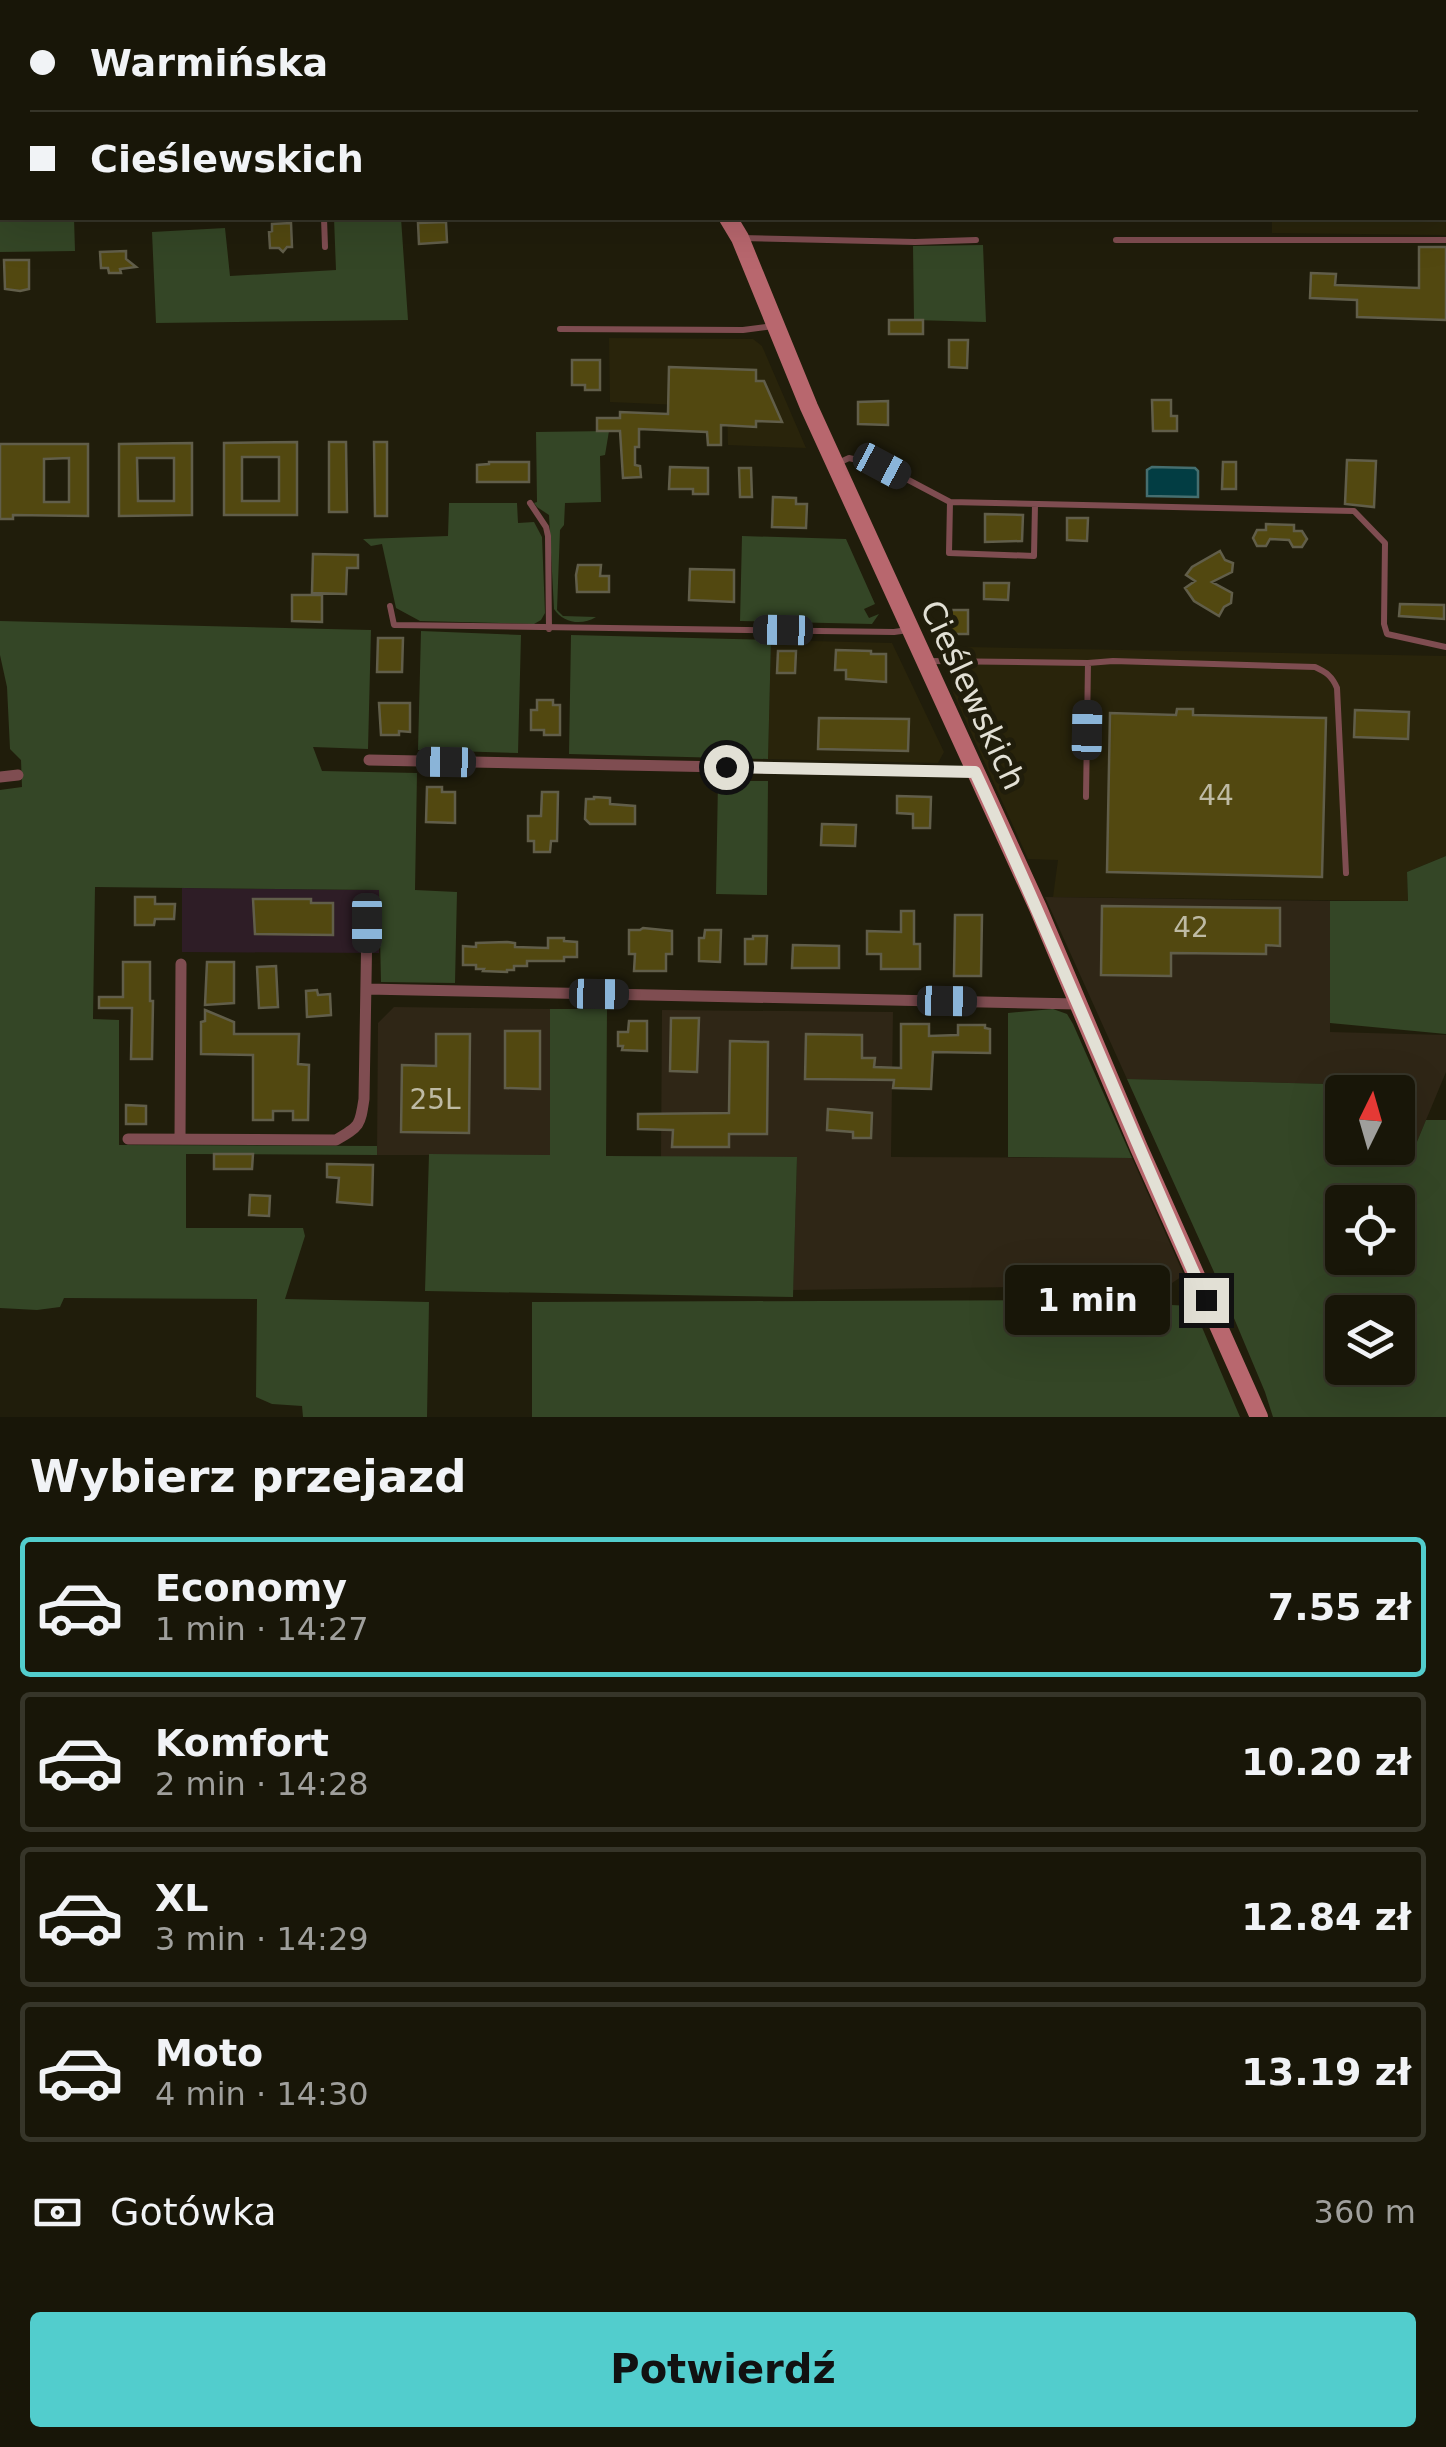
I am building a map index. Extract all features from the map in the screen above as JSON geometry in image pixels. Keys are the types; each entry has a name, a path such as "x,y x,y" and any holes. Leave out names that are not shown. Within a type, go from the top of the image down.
{"street":[{"name":"Cieślewskich","path":"729,220 923,661 1038,908 1259,1417"},
{"path":"370,760 975,772"},
{"path":"0,777 18,775"},
{"path":"128,1139 336,1140 352,1131 361,1122 364,1099 367,923"},
{"path":"180,1139 181,964"},
{"path":"367,989 1078,1004"}],"lane":[{"path":"324,220 325,248"},
{"path":"740,238 976,240"},
{"path":"1116,240 1446,240"},
{"path":"560,329 743,330 776,326"},
{"path":"835,464 849,458 882,466 950,502 1354,511 1385,543 1387,634 1446,647"},
{"path":"950,502 949,553 1034,556 1035,504"},
{"path":"530,503 548,536 549,629"},
{"path":"390,606 394,626 910,630"},
{"path":"923,661 1315,667 1332,677 1338,688 1346,873"},
{"path":"1086,797 1088,662"}],"shaded area":[{"path":"1272,220 1446,220 1446,235 1272,233"},
{"path":"609,338 753,339 762,346 806,448 728,445 727,407 610,402"},
{"path":"771,640 892,643 944,752 938,763 768,759"},
{"path":"967,647 1446,656 1446,856 1407,872 1408,901 1053,897 1058,860 1028,859 952,690 954,680 967,670"},
{"path":"182,888 380,890 379,953 182,952"},
{"path":"1045,897 1330,901 1330,1032 1446,1035 1446,1072 1415,1147 1415,1075 1325,1075 1325,1084 1127,1079"},
{"path":"394,1007 550,1009 550,1155 377,1155 378,1023"},
{"path":"662,1010 893,1012 891,1157 1132,1158 1184,1275 1169,1285 793,1290 797,1158 661,1158"}],"green space":[{"path":"0,220 74,220 75,251 0,252"},
{"path":"334,220 401,220 408,320 156,323 152,232 225,228 230,276 336,270"},
{"path":"983,245 986,322 914,320 913,246"},
{"path":"609,431 605,455 600,456 601,502 565,503 557,610 563,616 596,617 573,622 562,617 554,609 549,515 534,503 536,432"},
{"path":"449,503 517,503 518,523 534,522 542,537 545,613 541,620 534,624 420,621 396,608 382,544 371,546 363,539 448,536"},
{"path":"742,536 846,539 875,604 864,609 869,618 879,614 872,624 740,621"},
{"path":"0,621 371,630 368,749 313,747 322,771 417,773 415,890 457,892 455,983 381,982 379,890 95,887 93,1019 119,1020 119,1145 377,1146 377,1155 186,1154 186,1228 303,1228 305,1236 285,1299 429,1302 427,1417 303,1417 302,1406 272,1404 256,1397 257,1299 64,1298 60,1307 0,1308 0,790 22,787 21,760 10,749"},
{"path":"421,631 521,635 518,753 418,750"},
{"path":"571,635 771,640 768,759 569,754"},
{"path":"718,781 768,781 767,895 716,894"},
{"path":"1446,856 1446,1034 1330,1023 1330,901 1408,901 1407,872"},
{"path":"550,1009 607,1009 606,1156 797,1157 793,1297 425,1291 429,1154 550,1155"},
{"path":"1053,1009 1067,1014 1073,1024 1132,1158 1008,1157 1008,1013"},
{"path":"1127,1079 1325,1084 1325,1165 1415,1165 1415,1147 1426,1120 1446,1120 1446,1417 1273,1417"},
{"path":"1061,1300 1193,1306 1240,1417 532,1417 532,1302"}],"water":[{"path":"1195,468 1198,497 1147,496 1147,470"}],"building":[{"path":"446,222 447,242 419,244 418,223"},
{"path":"291,223 292,247 283,252 270,248 272,224"},
{"path":"1419,247 1446,247 1446,320 1357,317 1357,300 1310,298 1311,273 1336,274 1335,285 1419,288"},
{"path":"126,251 126,259 136,267 120,269 121,273 101,268 100,252"},
{"path":"4,260 29,260 29,289 5,289"},
{"path":"889,320 923,320 923,334 889,334"},
{"path":"949,340 968,340 967,368 949,367"},
{"path":"572,360 600,360 600,390 572,385"},
{"path":"669,367 756,370 756,381 764,381 782,422 756,421 756,427 721,425 721,445 708,445 707,432 639,429 635,465 640,466 641,477 623,478 620,431 597,431 597,418 620,418 620,412 668,414"},
{"path":"1152,400 1171,400 1171,416 1177,416 1177,431 1153,431"},
{"path":"888,401 888,425 858,424 858,402"},
{"path":"297,442 297,515 224,515 224,443","holes":["242,457 279,457 279,501 242,501"]},
{"path":"329,442 346,442 347,512 329,512"},
{"path":"374,442 387,442 387,516 375,516"},
{"path":"192,443 192,515 119,516 119,444","holes":["137,458 174,458 174,501 138,501"]},
{"path":"0,444 88,444 88,516 13,515 13,519 0,519","holes":["69,458 69,502 44,502 44,459"]},
{"path":"1347,460 1376,461 1374,507 1345,504"},
{"path":"529,462 529,482 477,482 477,465"},
{"path":"1223,462 1236,462 1236,489 1222,489"},
{"path":"670,467 708,468 708,494 693,494 693,489 669,489"},
{"path":"739,468 751,468 752,497 740,497"},
{"path":"773,497 796,498 796,504 807,504 806,528 772,527"},
{"path":"985,514 1023,515 1022,541 985,542"},
{"path":"1067,518 1088,518 1087,541 1067,540"},
{"path":"1266,524 1294,525 1294,531 1302,531 1307,539 1302,547 1293,547 1289,540 1270,539 1266,546 1257,546 1253,538 1257,530 1266,530"},
{"path":"1220,551 1225,560 1233,563 1232,572 1212,582 1232,593 1231,603 1219,616 1194,601 1185,588 1195,581 1186,575 1192,567"},
{"path":"313,554 358,555 358,568 347,568 346,594 312,593"},
{"path":"578,565 601,565 600,576 609,576 609,592 577,592"},
{"path":"690,569 734,570 734,602 689,600"},
{"path":"984,583 1009,583 1008,600 984,599"},
{"path":"292,595 322,595 322,622 292,621"},
{"path":"1400,604 1444,605 1444,619 1399,616"},
{"path":"946,610 968,610 968,634 945,634"},
{"path":"378,638 403,638 402,672 377,672"},
{"path":"836,650 886,654 886,682 846,679 846,670 835,670"},
{"path":"778,651 796,651 795,673 777,673"},
{"path":"537,700 553,700 553,705 560,705 560,735 531,730 531,710 537,710"},
{"path":"379,703 410,703 410,732 381,735"},
{"path":"1177,709 1193,709 1193,715 1326,718 1322,877 1107,872 1110,713 1176,715"},
{"path":"1355,710 1409,712 1408,739 1354,737"},
{"path":"819,718 909,719 908,751 818,749"},
{"path":"427,787 455,792 455,823 426,822"},
{"path":"542,792 558,792 557,841 551,841 550,852 534,852 534,841 528,841 528,816 541,816"},
{"path":"897,796 931,797 930,828 913,828 913,814 897,813"},
{"path":"610,798 610,804 635,806 635,824 590,824 585,819 586,799"},
{"path":"822,824 856,825 855,846 821,845"},
{"path":"135,897 155,897 155,904 175,904 174,919 135,925"},
{"path":"253,899 333,903 333,935 255,934"},
{"path":"1102,906 1280,908 1280,946 1266,945 1266,954 1171,953 1171,976 1101,975"},
{"path":"901,911 914,911 914,944 920,944 920,969 881,969 881,954 867,954 867,931 901,932"},
{"path":"955,915 982,915 981,976 954,976"},
{"path":"629,930 672,931 672,954 666,954 666,971 634,971 635,954 629,954"},
{"path":"705,930 721,930 720,962 699,961 699,938 704,938"},
{"path":"767,936 766,964 745,964 745,939"},
{"path":"548,938 577,942 577,957 527,961 527,966 514,966 514,970 507,972 463,965 463,946 507,942 515,943 515,947 548,948"},
{"path":"793,945 839,946 839,968 792,968"},
{"path":"123,962 150,962 152,1059 131,1059 132,1008 99,1008 99,997 123,997"},
{"path":"207,962 234,962 234,1003 205,1005"},
{"path":"276,966 278,1007 259,1008 257,967"},
{"path":"317,990 318,995 330,994 331,1015 307,1017 306,991"},
{"path":"205,1010 234,1022 234,1034 299,1034 298,1064 309,1065 308,1120 293,1120 293,1111 273,1111 273,1120 253,1120 253,1055 201,1054"},
{"path":"671,1018 699,1018 697,1072 670,1071"},
{"path":"629,1021 647,1021 647,1051 622,1050 623,1046 618,1046 618,1032 628,1032"},
{"path":"901,1024 929,1024 929,1036 958,1035 958,1025 985,1025 990,1029 990,1053 933,1052 931,1089 893,1088 894,1080 805,1079 806,1034 862,1035 862,1058 875,1058 874,1067 901,1068"},
{"path":"505,1031 540,1031 540,1089 505,1088"},
{"path":"436,1034 470,1034 469,1133 401,1132 402,1065 436,1066"},
{"path":"730,1041 768,1042 767,1134 729,1134 729,1147 672,1147 673,1130 638,1129 638,1114 729,1113"},
{"path":"126,1105 146,1106 146,1124 126,1124"},
{"path":"828,1109 872,1113 871,1138 853,1138 853,1132 827,1130"},
{"path":"214,1154 253,1154 252,1169 214,1169"},
{"path":"327,1164 373,1165 372,1205 337,1202 339,1178 327,1177"},
{"path":"250,1195 270,1196 269,1216 249,1215"}],"route":[{"path":"726,767 975,772 1045,924 1206,1300"}]}
